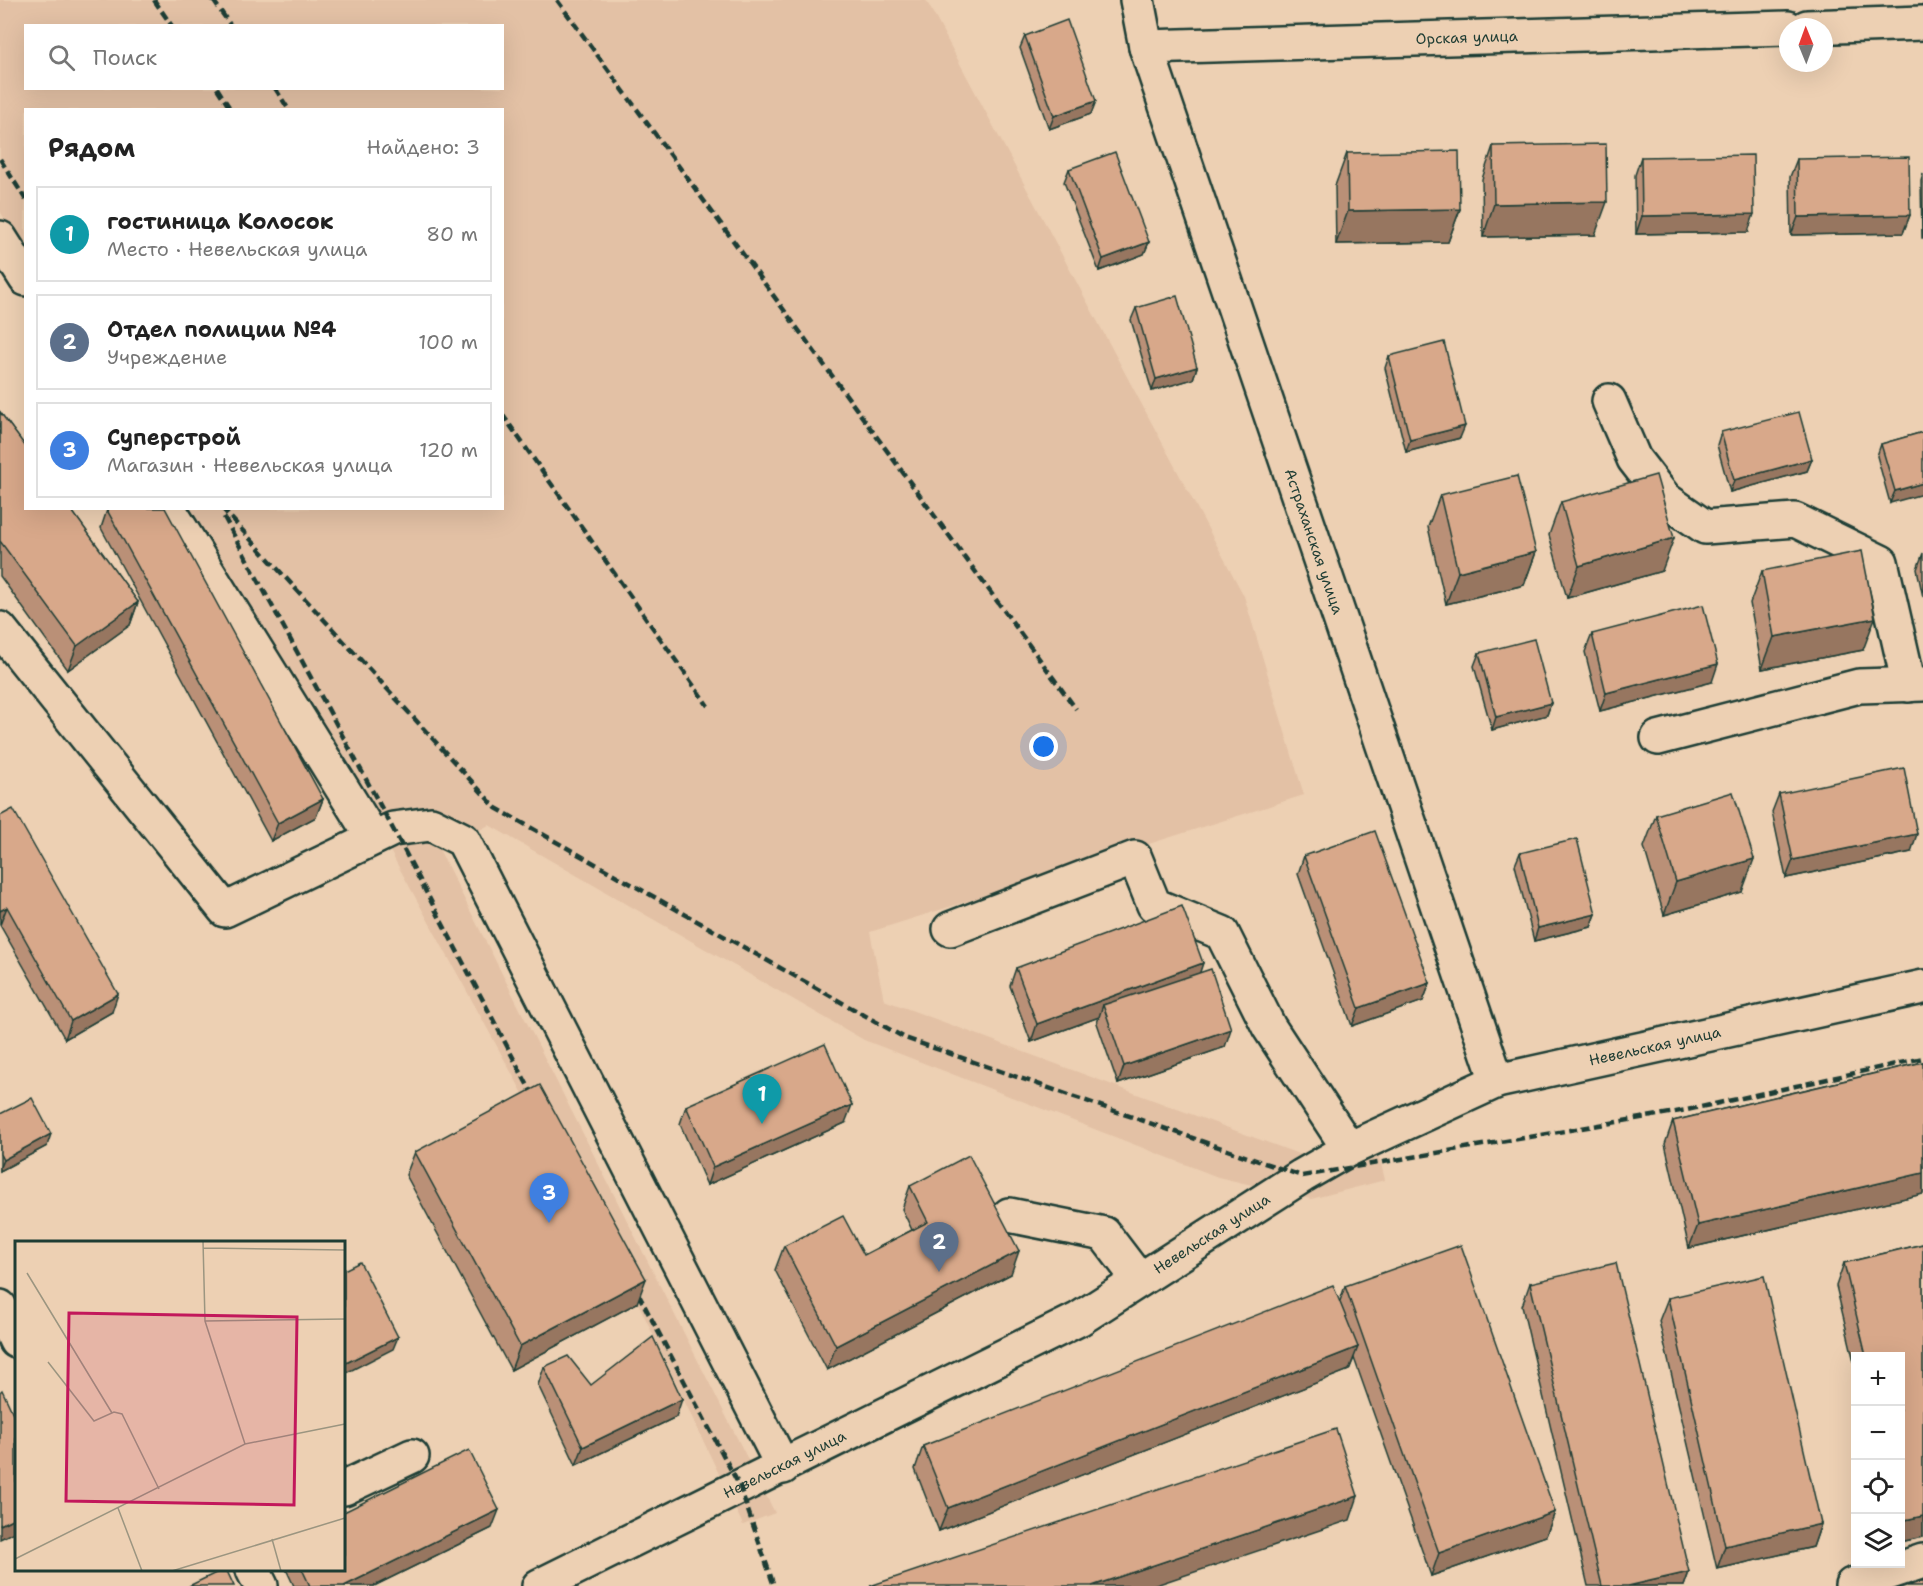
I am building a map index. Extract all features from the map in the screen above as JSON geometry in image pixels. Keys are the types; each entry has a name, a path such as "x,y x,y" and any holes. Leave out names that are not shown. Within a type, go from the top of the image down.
{"street":[{"name":"Астраханская улица","path":"1137,0 1146,47 1497,1081"},
{"path":"1833,26 1923,23"},
{"name":"Орская улица","path":"1146,47 1779,28"},
{"path":"0,238 24,276"},
{"path":"1609,401 1634,459 1640,467 1665,499 1705,526 1795,520 1881,562 1916,684 1859,686 1658,738"},
{"path":"169,510 373,838"},
{"path":"0,629 225,910 393,829 430,824 463,840 783,1467"},
{"path":"950,929 1135,858 1154,905 1222,933 1269,1027 1349,1149"},
{"name":"Невельская улица","path":"539,1586 1079,1319 1302,1176 1349,1149 1497,1081 1923,987"},
{"path":"1009,1215 1104,1234 1139,1280"},
{"path":"0,1306 15,1339"},
{"path":"345,1488 412,1456"},
{"path":"1852,1585 1923,1561"},
{"path":"254,1571 261,1586"}],"shaded area":[{"path":"0,0 926,0 1244,596 1304,795 870,932 884,1000 1296,1153 1337,1164 1379,1156 1385,1180 1311,1199 1218,1177 864,1040 489,825 440,851 775,1513 743,1525 640,1307 362,800 181,510 504,510 504,108 24,108 24,252 0,211"}],"building":[{"path":"1067,20 1096,101 1054,116 1025,36"},
{"path":"1606,144 1607,202 1494,204 1493,146"},
{"path":"1459,151 1460,209 1348,211 1347,153"},
{"path":"1115,152 1149,242 1103,259 1069,169"},
{"path":"1753,155 1754,214 1642,216 1641,157"},
{"path":"1909,157 1910,215 1798,217 1797,159"},
{"path":"1177,296 1197,367 1156,379 1136,308"},
{"path":"1444,342 1465,426 1410,440 1389,356"},
{"path":"0,412 24,444 24,510 71,510 138,602 77,646 0,541"},
{"path":"1799,412 1812,459 1734,480 1721,432"},
{"path":"1923,432 1923,483 1895,491 1881,444"},
{"path":"1656,475 1674,538 1579,566 1561,502"},
{"path":"1517,476 1536,552 1458,572 1440,495"},
{"path":"107,510 166,510 323,799 278,823"},
{"path":"1862,551 1875,618 1774,637 1762,571"},
{"path":"1703,605 1718,664 1606,693 1592,634"},
{"path":"1534,639 1551,703 1496,717 1479,653"},
{"path":"1904,768 1917,834 1793,860 1779,794"},
{"path":"1733,792 1754,859 1676,882 1656,815"},
{"path":"13,809 118,994 71,1021 7,907 0,911 0,816"},
{"path":"1375,831 1430,983 1359,1008 1304,856"},
{"path":"1577,839 1596,914 1538,928 1520,853"},
{"path":"1182,906 1203,963 1037,1024 1016,968"},
{"path":"1211,969 1231,1029 1124,1066 1103,1005"},
{"path":"825,1044 852,1105 713,1167 686,1106"},
{"path":"1923,1062 1923,1173 1698,1225 1673,1121"},
{"path":"540,1085 646,1279 520,1346 415,1152"},
{"path":"32,1098 51,1134 3,1160 0,1154 0,1114"},
{"path":"969,1155 1019,1251 836,1346 784,1246 843,1216 864,1255 928,1222 910,1186"},
{"path":"1923,1244 1923,1516 1905,1520 1905,1352 1865,1352 1844,1263"},
{"path":"1461,1245 1555,1512 1439,1553 1345,1286"},
{"path":"360,1262 398,1337 345,1364 345,1270"},
{"path":"1616,1263 1689,1572 1628,1586 1602,1586 1530,1283"},
{"path":"1764,1276 1821,1524 1725,1546 1668,1298"},
{"path":"1333,1285 1358,1347 948,1508 923,1446"},
{"path":"653,1337 682,1399 583,1447 544,1367 568,1356 591,1385"},
{"path":"2,1390 15,1418 15,1518 0,1525 0,1392"},
{"path":"1336,1429 1358,1496 1092,1586 870,1586"},
{"path":"469,1450 499,1510 344,1586 310,1586 303,1571 345,1571 345,1512"},
{"path":"220,1571 227,1571 234,1586 189,1586"},
{"path":"1923,1581 1923,1586 1907,1586"}],"railway":[{"path":"154,0 171,24"},
{"path":"213,0 230,24"},
{"path":"557,0 1076,709"},
{"path":"218,90 230,108"},
{"path":"276,90 288,108"},
{"path":"0,159 24,197"},
{"path":"504,417 708,706"},
{"path":"224,510 496,808 905,1038 1302,1176 1687,1110 1923,1058"},
{"path":"224,517 393,829 538,1105"},
{"path":"632,1282 740,1487 774,1586"}],"place":[{"name":"гостиница Колосок","path":"762,1124"},
{"name":"Суперстрой","path":"549,1223"},
{"name":"Отдел полиции №4","path":"939,1272"}]}
